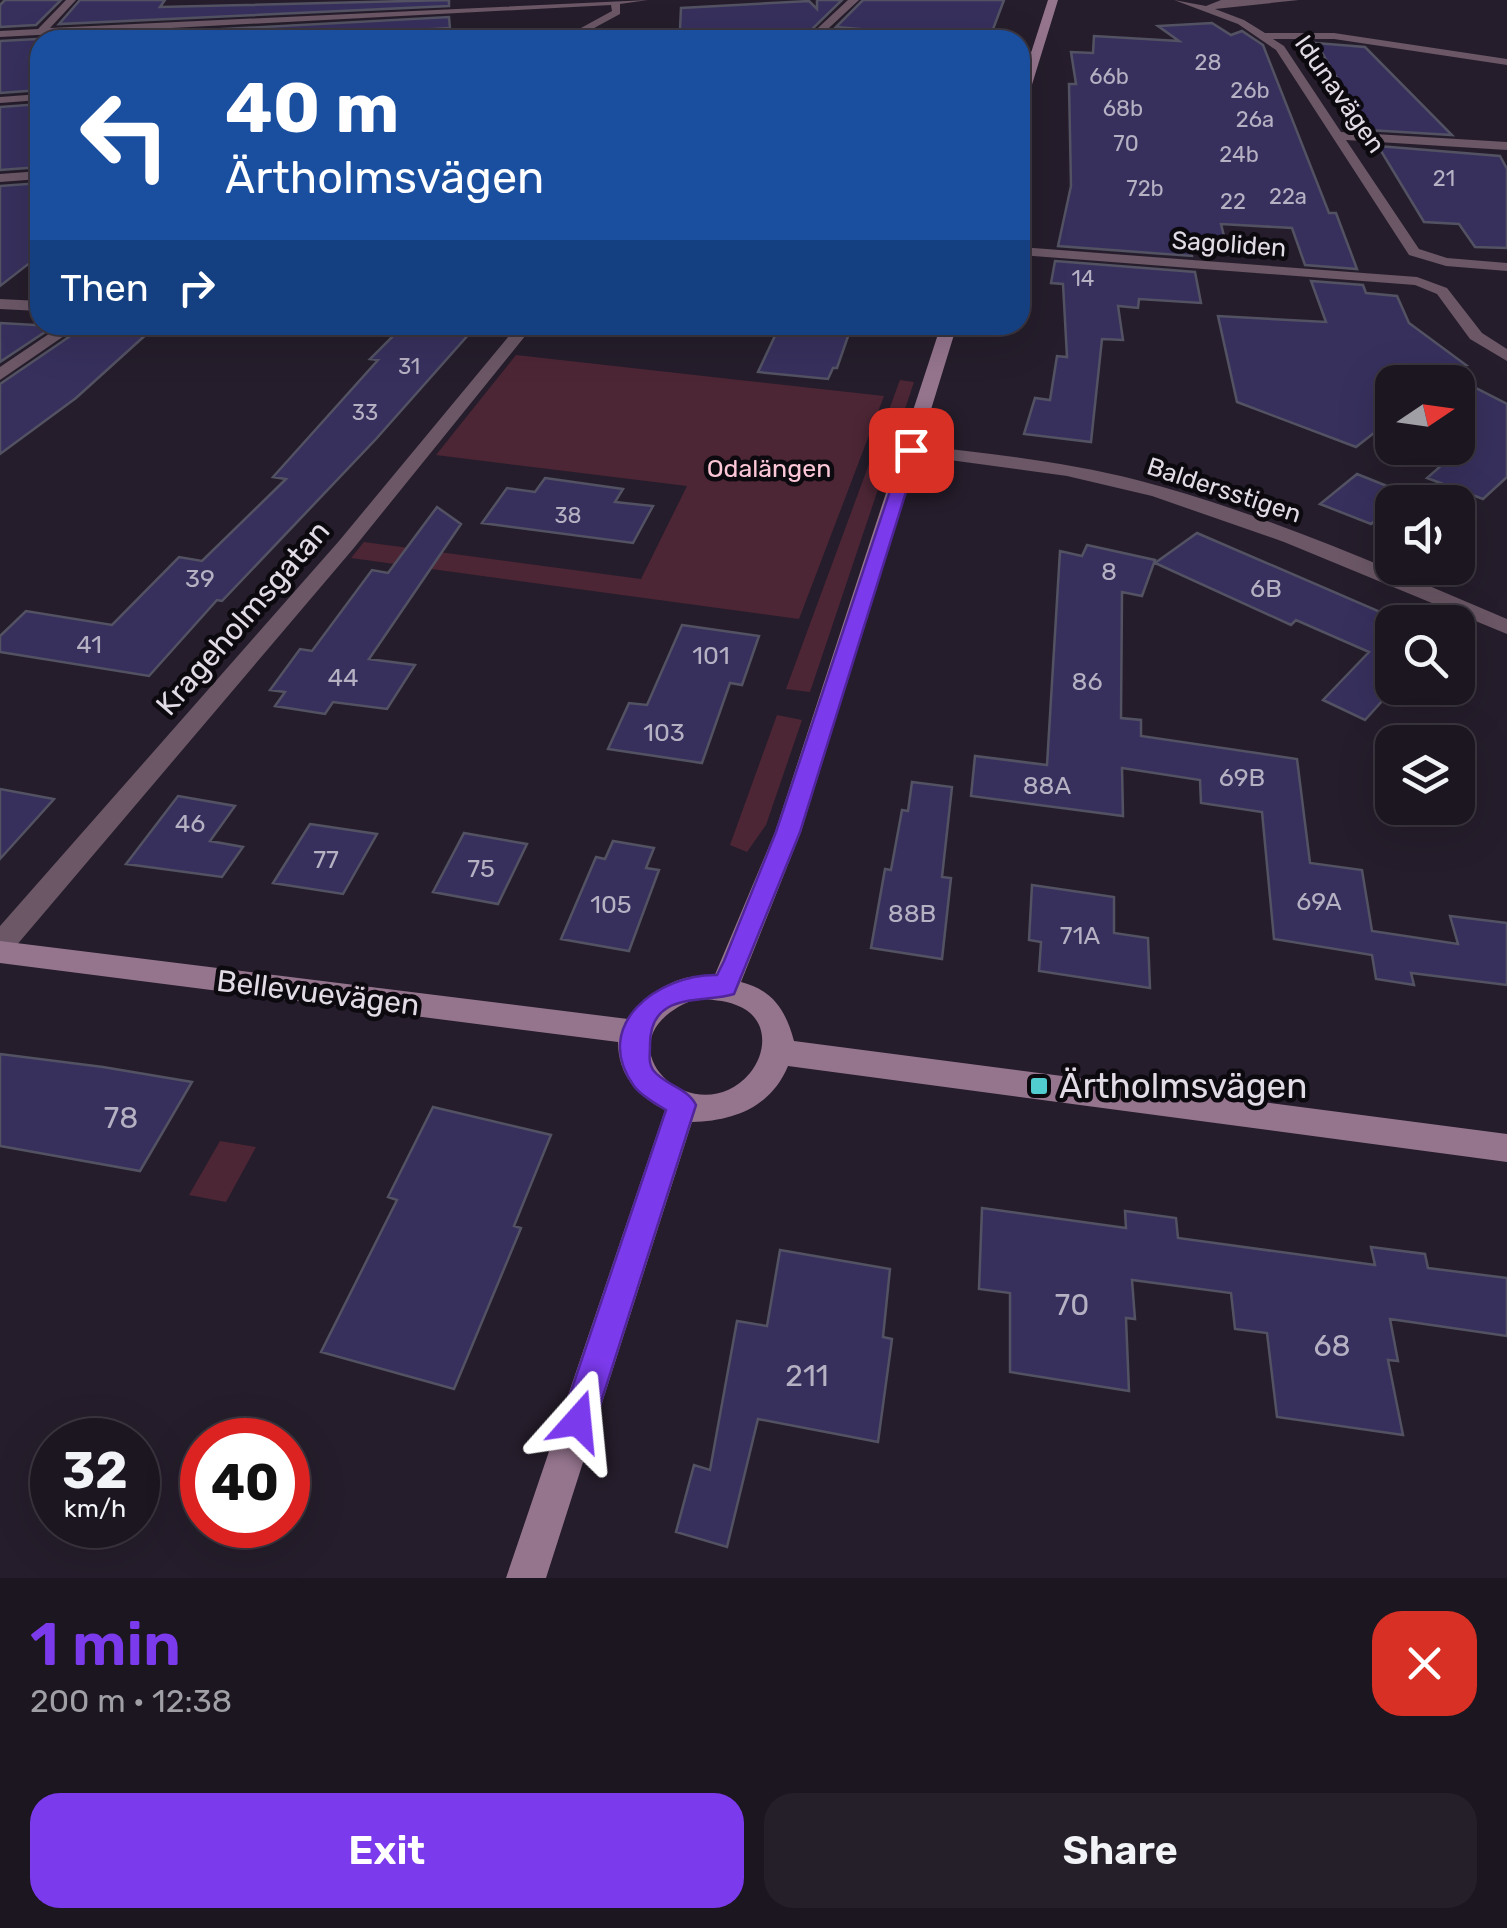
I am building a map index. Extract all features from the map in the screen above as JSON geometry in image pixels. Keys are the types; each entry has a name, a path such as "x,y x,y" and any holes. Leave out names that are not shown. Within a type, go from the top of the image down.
{"street":[{"path":"43,30 71,0"},
{"path":"374,14 378,0"},
{"path":"74,30 643,0"},
{"path":"821,30 854,0"},
{"path":"1030,72 1053,0"},
{"name":"Idunavägen","path":"1179,0 1208,8 1267,36 1293,64 1414,252 1425,258 1507,266"},
{"path":"1208,8 1294,0"},
{"path":"583,30 617,12 614,2"},
{"path":"175,24 184,12"},
{"path":"0,34 30,33"},
{"path":"1267,36 1334,36 1507,62"},
{"path":"0,100 30,98"},
{"path":"1341,136 1507,146"},
{"path":"0,178 30,176"},
{"name":"Sagoliden","path":"1030,252 1417,281 1442,291 1476,336 1507,356"},
{"path":"0,304 30,306"},
{"path":"0,375 58,335"},
{"name":"Krageholmsgatan","path":"0,948 346,545 518,335"},
{"path":"725,986 788,832 947,335"},
{"name":"Baldersstigen","path":"911,450 1030,465 1156,491 1269,528 1507,628"},
{"name":"Bellevuevägen","path":"0,948 636,1032"},
{"path":"698,986 725,986 748,994 766,1009 778,1028 780,1052 775,1068 764,1084 747,1097 704,1108 682,1105 646,1082 636,1065 636,1032 651,1007 672,993 698,986"},
{"path":"780,1052 1507,1148"},
{"path":"526,1578 682,1105"}],"green space":[{"name":"Odalängen","path":"516,355 884,396 799,619 351,558 364,542 641,579 687,486 436,455"},
{"path":"900,380 914,382 810,692 786,689"},
{"path":"777,715 802,720 766,825 747,852 730,845"},
{"path":"220,1141 256,1147 226,1202 189,1195"}],"building":[{"path":"5,0 61,0 36,25 0,27 0,5"},
{"path":"80,0 165,0 160,7 449,0 449,6 59,24"},
{"path":"817,0 842,0 811,30 680,29 681,8 809,1 817,9"},
{"path":"863,0 1004,0 993,30 836,27"},
{"path":"449,17 450,28 417,30 206,30"},
{"path":"1212,23 1231,35 1242,31 1263,45 1329,213 1336,213 1357,269 1305,265 1292,228 1221,224 1226,244 1190,241 1192,256 1058,246 1071,186 1069,84 1076,84 1071,52 1093,53 1094,36 1179,41 1158,26"},
{"path":"30,39 30,91 0,93 0,41"},
{"path":"1316,43 1365,47 1452,135 1368,130"},
{"path":"30,105 30,168 0,170 0,107"},
{"path":"1378,146 1500,156 1507,169 1507,248 1475,247 1459,224 1424,222"},
{"path":"30,184 30,263 0,286 0,186"},
{"path":"1055,261 1195,272 1201,303 1139,299 1138,308 1118,306 1123,340 1102,339 1091,442 1024,434 1035,398 1050,400 1057,356 1067,357 1063,284 1051,283"},
{"path":"1311,281 1363,285 1366,293 1397,296 1409,323 1466,365 1375,365 1375,432 1356,447 1237,402 1218,316 1326,322"},
{"path":"0,323 30,325 30,335 40,335 0,362"},
{"path":"72,335 146,335 76,398 0,454 0,384"},
{"path":"394,335 468,335 376,439 222,601 217,600 149,676 0,652 0,636 26,611 112,625 179,557 202,561 286,479 273,477 378,360 370,359"},
{"path":"775,335 849,335 837,368 833,368 828,379 758,372"},
{"path":"1475,388 1507,404 1507,477 1483,499 1475,496 1475,485 1446,485 1427,478 1442,465 1475,465"},
{"path":"1357,474 1384,485 1375,485 1375,521 1371,524 1320,504"},
{"path":"545,478 623,489 615,502 653,506 633,543 482,523 507,488 535,492"},
{"path":"437,507 461,524 369,659 415,665 387,709 333,702 325,714 275,706 285,692 270,690 300,649 312,651 372,570 388,573"},
{"path":"1197,533 1375,610 1375,705 1378,705 1365,720 1323,700 1369,652 1296,620 1291,625 1155,563"},
{"path":"1087,545 1155,560 1142,596 1122,592 1121,718 1141,720 1141,736 1297,759 1310,863 1362,870 1372,931 1458,944 1450,916 1507,923 1507,985 1411,973 1414,985 1376,979 1372,955 1274,939 1262,812 1201,803 1200,780 1122,768 1123,816 971,796 975,756 1047,765 1060,551 1082,556"},
{"path":"682,625 759,636 742,685 730,683 702,763 608,749 629,703 647,705"},
{"path":"912,782 952,787 942,877 951,878 942,959 871,948 885,869 891,870 902,810 908,811"},
{"path":"0,789 54,799 0,859"},
{"path":"178,796 235,806 210,841 243,847 222,877 126,864"},
{"path":"310,824 377,834 343,894 273,883"},
{"path":"464,833 527,844 498,904 433,892"},
{"path":"613,841 654,848 646,868 659,870 629,951 561,939 596,857 605,859"},
{"path":"1032,885 1114,897 1114,933 1148,938 1150,988 1039,971 1041,942 1029,940"},
{"path":"0,1054 192,1082 140,1171 0,1146"},
{"path":"433,1107 551,1135 514,1226 521,1228 454,1389 321,1352 397,1200 388,1197"},
{"path":"982,1208 1126,1228 1125,1211 1176,1218 1178,1238 1375,1265 1371,1247 1425,1254 1428,1268 1507,1278 1507,1336 1390,1319 1398,1361 1388,1360 1403,1435 1277,1417 1267,1333 1235,1329 1231,1293 1132,1280 1135,1319 1126,1318 1129,1391 1010,1372 1010,1293 979,1289"},
{"path":"780,1250 890,1269 883,1337 892,1339 878,1442 758,1419 727,1547 676,1532 694,1465 710,1470 737,1321 767,1326"}],"place":[{"name":"Ärtholmsvägen","path":"1039,1086"}],"route":[{"path":"578,1421 682,1105 662,1096 646,1082 636,1065 636,1032 651,1007 672,993 698,986 725,986 737,961 788,832 911,450"}]}
